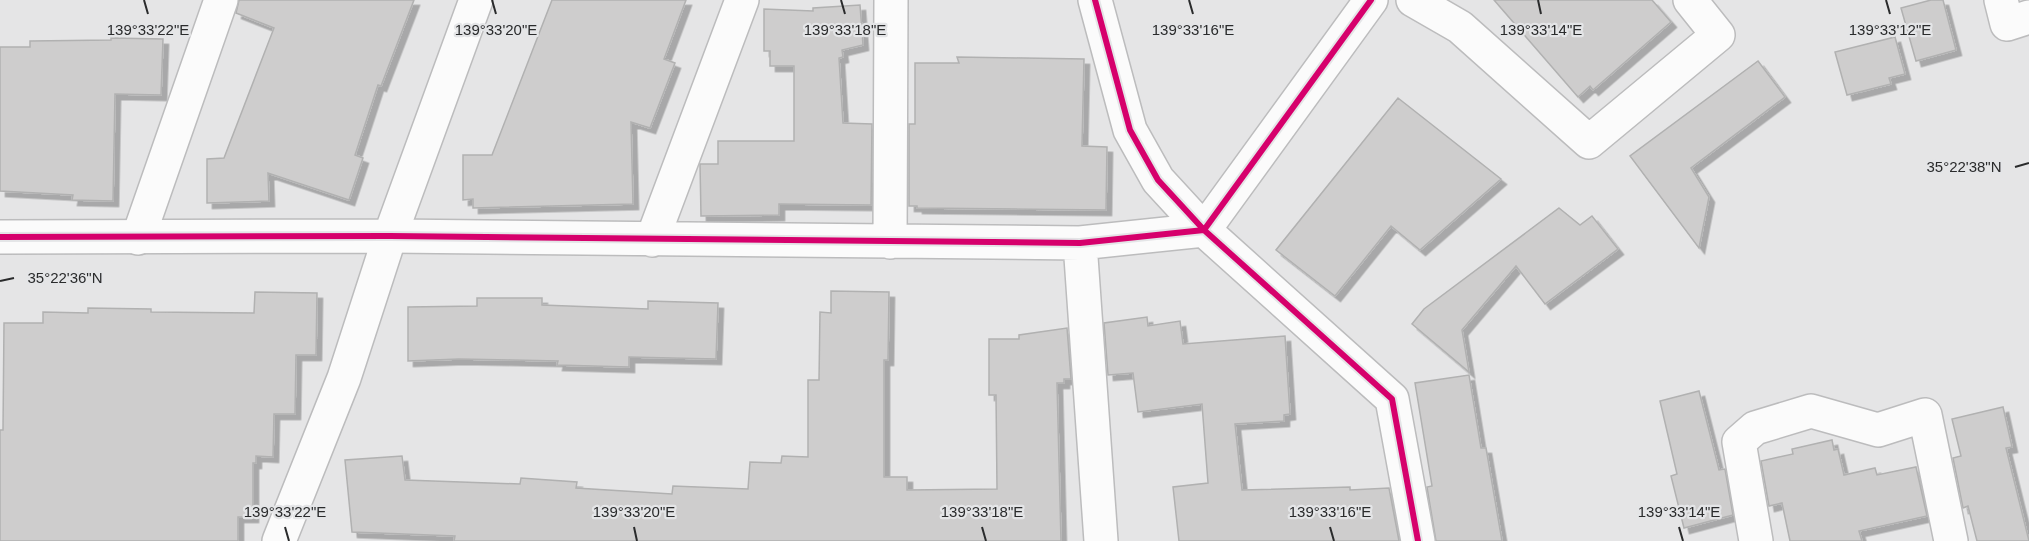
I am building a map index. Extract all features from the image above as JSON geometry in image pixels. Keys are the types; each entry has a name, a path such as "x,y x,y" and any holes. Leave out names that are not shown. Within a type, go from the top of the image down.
{"street":[{"path":"138,238 221,0"},
{"path":"279,541 344,378 390,236 477,0"},
{"path":"652,240 742,0"},
{"path":"890,242 891,0"},
{"path":"1095,0 1130,130 1158,180 1204,230 1392,399 1418,541"},
{"path":"0,237 390,236 1080,243 1204,230 1371,0"},
{"path":"1413,0 1460,27 1589,142 1718,35 1690,0"},
{"path":"2001,0 2007,24 2029,17"},
{"path":"1080,243 1101,541"},
{"path":"1756,541 1739,442 1755,428 1811,411 1878,430 1925,415 1951,541"}],"building":[{"path":"239,0 414,0 381,86 378,85 355,155 363,158 349,200 268,173 269,201 207,203 207,159 224,158 274,28 236,13"},
{"path":"552,0 686,0 664,59 675,63 650,128 631,122 633,204 473,208 473,199 463,200 463,155 492,155"},
{"path":"1494,0 1652,0 1671,22 1593,90 1590,86 1578,97"},
{"path":"1931,0 1943,0 1956,50 1916,61 1901,8"},
{"path":"860,5 863,45 842,50 843,57 839,58 843,123 872,124 871,205 779,204 779,215 701,216 700,164 718,164 718,141 794,141 794,66 770,66 770,51 764,51 764,9 813,11 813,8"},
{"path":"1895,37 1905,74 1889,78 1891,84 1847,95 1835,52"},
{"path":"111,38 163,39 161,95 115,94 113,201 72,200 73,195 0,191 0,47 30,47 30,41 111,40"},
{"path":"957,57 1084,59 1082,146 1107,147 1106,210 917,208 917,206 909,206 909,124 915,124 915,63 959,63"},
{"path":"1758,61 1785,97 1691,168 1709,197 1699,248 1630,156"},
{"path":"1398,98 1501,179 1420,250 1391,226 1335,296 1276,250"},
{"path":"1559,208 1580,225 1592,216 1618,249 1545,304 1516,266 1462,330 1469,372 1412,324 1424,309"},
{"path":"831,291 889,292 888,360 884,360 884,477 907,477 907,490 997,489 996,395 989,395 989,339 1019,339 1019,335 1067,328 1071,379 1064,379 1064,383 1057,383 1061,541 454,541 455,536 352,532 345,460 402,456 405,480 520,484 521,478 577,482 576,488 672,494 673,486 748,489 750,462 781,463 782,456 808,457 808,380 819,380 820,312 831,313"},
{"path":"255,292 317,293 316,355 296,355 295,414 274,414 273,457 256,456 256,463 253,463 253,517 238,517 238,541 0,541 0,430 3,430 4,323 43,323 43,312 88,313 88,308 151,309 151,312 254,313"},
{"path":"477,298 542,298 542,305 648,309 648,301 718,303 716,359 629,357 629,367 557,365 558,361 459,359 408,361 408,307 477,306"},
{"path":"1147,317 1148,326 1180,321 1183,344 1285,336 1290,414 1284,415 1284,421 1235,424 1242,490 1389,488 1399,541 1179,541 1173,487 1208,483 1202,404 1138,412 1133,373 1108,375 1104,323"},
{"path":"1469,375 1481,448 1486,448 1502,541 1436,541 1427,487 1432,486 1415,383"},
{"path":"1699,391 1719,470 1725,469 1733,515 1684,528 1671,476 1677,474 1660,401"},
{"path":"2003,407 2012,447 2006,448 2029,541 1977,541 1968,506 1963,508 1953,458 1961,456 1952,419"},
{"path":"1832,440 1834,450 1838,449 1844,475 1875,468 1877,475 1916,467 1927,516 1859,531 1862,541 1790,541 1782,503 1769,506 1761,461 1793,454 1792,449"}],"cycle path":[{"path":"1095,0 1130,130 1158,180 1204,230 1392,399 1418,541"},
{"path":"0,237 390,236 1080,243 1204,230 1371,0"}]}
